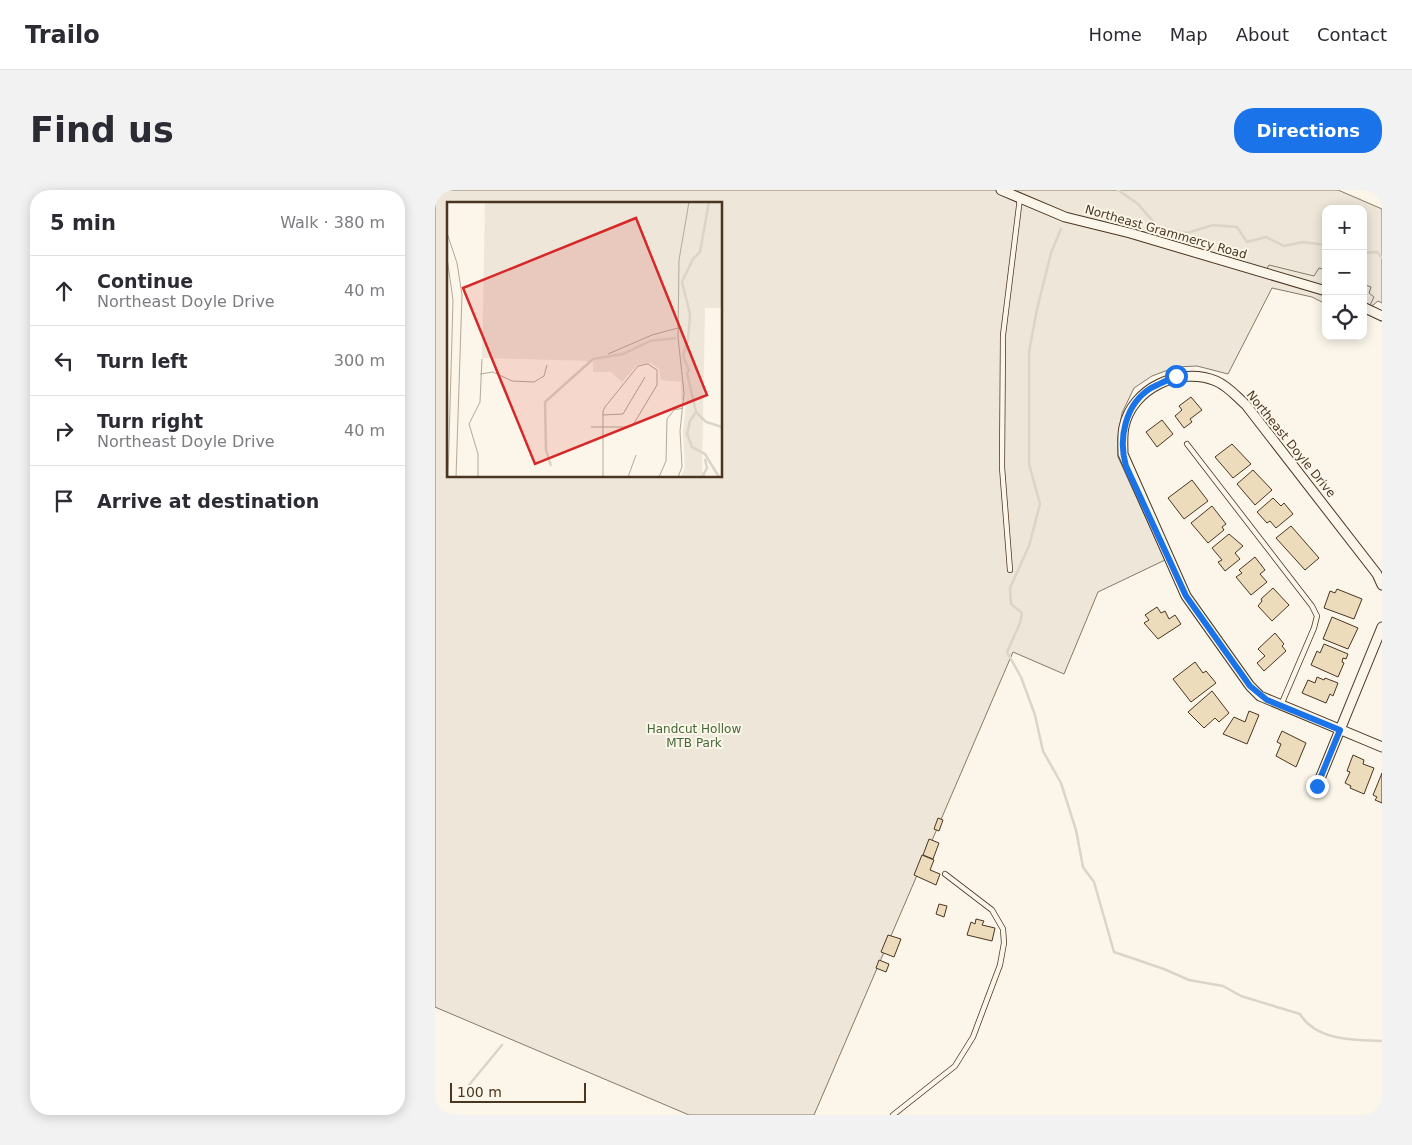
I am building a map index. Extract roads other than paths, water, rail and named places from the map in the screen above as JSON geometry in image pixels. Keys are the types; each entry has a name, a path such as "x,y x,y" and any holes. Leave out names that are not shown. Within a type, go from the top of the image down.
{"street":[{"name":"Northeast Grammercy Road","path":"1001,190 1065,217 1130,233 1322,290"},
{"path":"1367,310 1382,316"},
{"name":"Northeast Doyle Drive","path":"1382,585 1371,566 1246,406 1231,390 1217,381 1201,376 1176,376 1150,389 1133,406 1124,427 1123,454 1126,466 1193,608 1250,686 1260,696 1382,747"},
{"path":"1317,786 1382,627"}],"lane":[{"path":"1010,570 1002,467 1003,335 1020,198"},
{"path":"1187,444 1312,606 1317,616 1315,628 1281,705"},
{"path":"893,1115 955,1066 973,1037 1005,943 1003,929 992,910 945,874"}],"waterway":[{"path":"1118,190 1138,204 1159,228 1187,233 1213,225 1237,227 1247,242 1266,237 1284,246 1303,242 1322,244"},
{"path":"1061,229 1051,253 1037,309 1029,352 1029,464 1040,504 1029,546 1010,588 1011,604 1022,613 1020,623 1007,652 1021,677 1035,715 1043,751 1061,783 1076,830 1083,867 1094,882 1114,952 1164,969 1189,980 1223,986 1241,996 1300,1014 1307,1023 1326,1034 1348,1039 1382,1041"},
{"path":"1367,253 1377,252 1382,258"},
{"path":"469,1085 502,1045"}],"park label":[{"name":"Handcut Hollow MTB Park","path":"694,736"}]}
